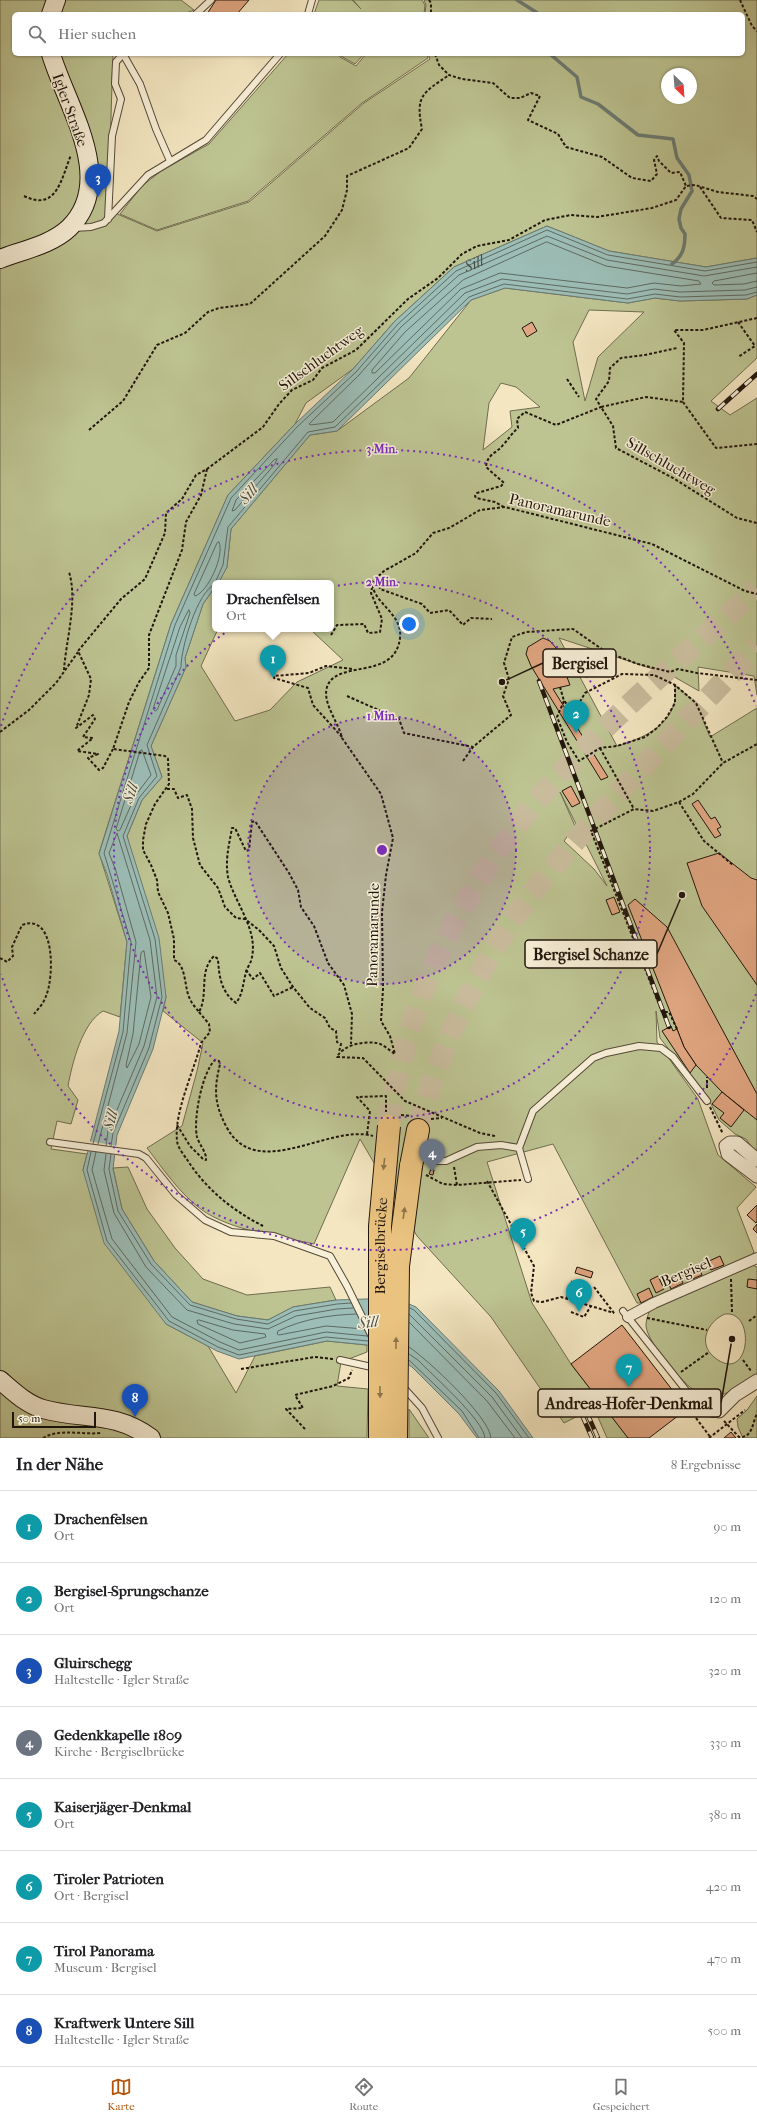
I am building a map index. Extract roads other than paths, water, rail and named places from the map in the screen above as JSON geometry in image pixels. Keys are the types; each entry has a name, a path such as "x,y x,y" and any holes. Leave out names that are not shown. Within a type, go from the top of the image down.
{"highway":[{"name":"Bergiselbrücke","path":"380,1438 380,1226 389,1126"},
{"name":"Bergiselbrücke","path":"396,1438 398,1266 414,1149"}],"main road":[{"path":"51,12 56,0"},
{"name":"Igler Straße","path":"0,258 41,245 69,228 85,204 90,185 90,168 81,132 56,73 52,56"},
{"path":"0,1380 23,1399 41,1408 121,1421 151,1438"}],"street":[{"path":"757,1160 738,1143 732,1142 728,1144 726,1148 728,1154 757,1176"},
{"name":"Bergisel","path":"627,1314 757,1258"},
{"path":"716,1413 754,1376"},
{"path":"716,1413 740,1402 757,1387"}],"lane":[{"path":"198,12 211,0"},
{"path":"309,12 312,0"},
{"path":"108,219 112,136 121,100 115,84 116,62 121,56"},
{"path":"124,56 140,84 156,129 170,161"},
{"path":"69,228 91,227 104,222 148,175 206,140 278,56"},
{"path":"528,1179 519,1148 533,1111 594,1058 606,1053 639,1046 661,1048 673,1057 707,1101"},
{"path":"50,1142 72,1143 125,1152 146,1158 176,1195 205,1220 231,1232 274,1236 330,1256 347,1286 388,1371 422,1408 438,1438"},
{"path":"414,1149 435,1162 446,1160 477,1147 512,1146 519,1148"},
{"path":"627,1314 700,1408 716,1413"},
{"path":"340,1360 388,1371"}],"water":[{"name":"Sill","path":"547,226 609,251 706,267 757,258 757,295 747,299 680,301 655,298 628,303 505,288 471,300 337,431 310,435 231,529 227,567 220,580 212,580 212,591 203,604 185,658 186,667 151,746 162,777 142,800 127,836 159,938 166,997 153,1049 117,1135 113,1169 122,1209 154,1261 192,1302 237,1316 268,1320 293,1307 336,1300 395,1298 416,1307 499,1391 533,1438 477,1438 459,1414 412,1367 389,1352 367,1345 327,1341 239,1359 217,1351 166,1324 104,1243 83,1170 119,1031 127,942 107,874 99,854 171,624 228,495 295,424 353,369 395,321 454,267"}],"waterway":[{"path":"517,0 536,12"},
{"path":"552,56 577,77 581,97 598,104 638,135 673,139 677,158 689,175 692,191 681,209 679,219 681,228 685,234 684,247 679,258 672,264"}],"tunnel":[{"path":"389,1126 397,1078 409,1032 425,986 445,942 467,900 493,859 521,820 576,757 626,707 757,589"},
{"path":"418,1130 434,1076 455,1023 481,972 510,924 536,888 578,838 622,789 757,646"}],"railway":[{"path":"718,409 757,374"},
{"path":"539,681 669,1027"},
{"path":"587,1413 598,1438"},
{"path":"582,1415 592,1438"}],"place":[{"name":"Gluirschegg","path":"98,197"},
{"name":"Drachenfelsen","path":"273,678"},
{"name":"Bergisel","path":"502,682"},
{"name":"Bergisel-Sprungschanze","path":"576,733"},
{"name":"Bergisel Schanze","path":"682,895"},
{"name":"Gedenkkapelle 1809","path":"432,1172"},
{"name":"Kaiserjäger-Denkmal","path":"523,1251"},
{"name":"Tiroler Patrioten","path":"579,1312"},
{"name":"Andreas-Hofer-Denkmal","path":"732,1339"},
{"name":"Tirol Panorama","path":"629,1387"},
{"name":"Kraftwerk Untere Sill","path":"135,1417"}]}
